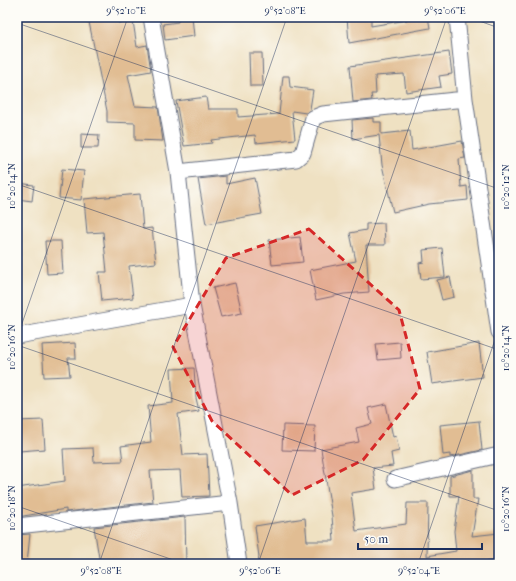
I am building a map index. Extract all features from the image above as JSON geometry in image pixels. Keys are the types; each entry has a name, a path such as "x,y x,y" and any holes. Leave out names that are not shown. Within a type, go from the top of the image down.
{"street":[{"path":"151,17 178,172 192,305 230,503 238,564"},
{"path":"457,17 465,99 499,332"},
{"path":"178,172 296,159 303,153 313,118 323,114 465,99"},
{"path":"17,336 192,305"},
{"path":"395,479 499,455"},
{"path":"17,526 230,503"}],"highlighted area":[{"path":"309,229 399,310 420,389 363,460 292,495 212,421 173,347 226,258"}],"building":[{"path":"88,17 117,17 118,23 133,21 137,47 147,45 151,71 128,75 135,106 158,107 163,141 135,140 135,123 107,122 107,111"},
{"path":"178,17 192,17 194,36 165,40 163,24 178,22"},
{"path":"347,17 371,17 371,26 407,20 406,17 428,17 430,28 349,43"},
{"path":"449,52 452,74 439,76 441,87 406,92 404,74 375,76 376,94 371,94 372,100 353,102 350,66"},
{"path":"249,53 262,53 263,86 250,86"},
{"path":"283,76 289,76 290,87 313,90 310,109 306,113 292,111 295,139 256,143 255,135 211,140 212,143 184,146 176,101 206,97 208,109 238,109 238,117 279,114"},
{"path":"373,118 373,122 381,122 381,134 410,131 412,150 462,141 465,158 459,159 461,187 467,186 468,200 429,204 393,212 382,165 379,135 353,139 352,120"},
{"path":"81,134 99,135 98,148 81,148"},
{"path":"62,169 84,171 81,200 59,198"},
{"path":"226,176 226,184 255,178 262,214 206,224 198,179"},
{"path":"17,183 34,185 32,201 17,199"},
{"path":"140,194 143,229 152,228 156,263 129,266 133,298 102,301 99,272 107,272 103,232 87,233 84,199"},
{"path":"384,223 385,245 366,245 369,292 344,294 316,300 310,270 356,261 350,233 366,230 366,224"},
{"path":"300,237 303,262 272,265 269,240"},
{"path":"45,241 61,241 63,273 47,274"},
{"path":"442,248 445,277 421,279 419,263 424,262 423,250"},
{"path":"450,277 454,297 442,300 437,280"},
{"path":"235,283 242,313 221,317 213,288"},
{"path":"400,342 401,358 378,360 376,344"},
{"path":"75,343 76,358 68,358 70,376 44,377 42,345"},
{"path":"479,343 483,377 432,384 427,352"},
{"path":"194,368 196,398 199,411 178,414 183,455 207,454 209,496 182,497 180,470 150,471 153,502 66,512 66,509 17,517 17,488 65,481 63,449 93,448 94,462 123,461 121,446 151,442 148,406 173,403 171,369"},
{"path":"386,404 393,437 396,436 399,451 391,453 393,466 373,468 376,489 351,493 356,531 406,524 407,503 428,503 427,556 456,551 454,531 459,496 450,496 450,476 473,470 473,499 478,499 472,536 499,533 499,560 469,564 258,564 259,557 255,526 305,518 307,541 334,541 332,516 321,449 359,442 356,428 372,424 368,408"},
{"path":"43,420 45,449 19,451 17,421"},
{"path":"479,421 482,450 450,457 450,454 443,455 440,425"},
{"path":"283,425 315,426 314,451 282,450"},
{"path":"185,517 186,564 100,564 94,527"},
{"path":"30,534 27,564 17,564 17,535"}]}
